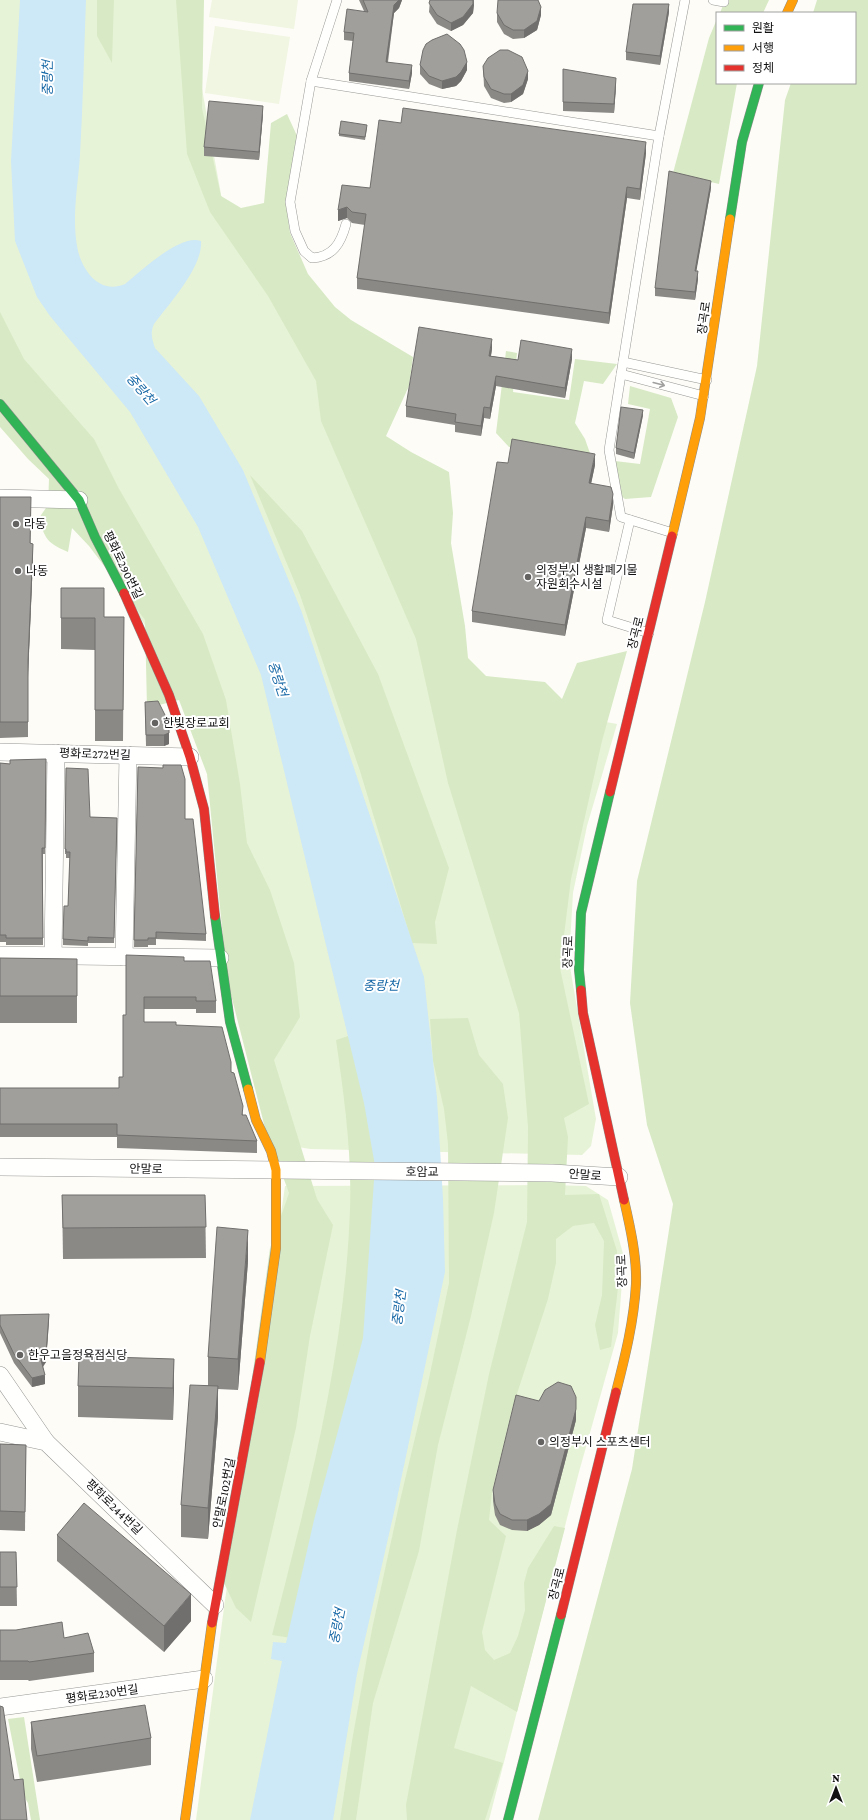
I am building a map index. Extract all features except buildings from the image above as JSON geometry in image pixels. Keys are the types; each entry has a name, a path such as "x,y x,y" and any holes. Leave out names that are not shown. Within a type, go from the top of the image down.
{"street":[{"path":"787,12 793,0"},
{"name":"장곡로","path":"508,1820 563,1609 629,1339 636,1283 631,1230 583,1013 578,970 581,913 700,418 707,380 737,168 752,102 759,84"},
{"name":"평화로290번길","path":"0,404 79,500 95,537 127,599 169,695 190,757 204,809 220,958"},
{"path":"0,498 79,500"},
{"name":"평화로272번길","path":"0,752 190,757"},
{"path":"53,956 56,753"},
{"path":"124,957 128,755"},
{"path":"0,955 220,958"},
{"name":"안말로102번길","path":"185,1820 215,1605 256,1393 276,1248 284,1171 271,1151 256,1120 236,1047 220,958"},
{"name":"안말로","path":"0,1167 284,1171"},
{"name":"호암교","path":"284,1171 552,1173"},
{"name":"안말로","path":"552,1173 619,1177"},
{"name":"평화로244번길","path":"0,1375 46,1442 215,1605"},
{"path":"0,1432 46,1442"},
{"name":"평화로230번길","path":"0,1707 204,1679"}],"lane":[{"path":"337,0 311,81 290,202 295,231 304,251 312,258 323,257 342,239 346,224"},
{"path":"673,533 621,517 609,450 659,136 685,0"},
{"path":"713,0 724,2 724,0"},
{"path":"311,81 659,136"},
{"path":"624,362 707,380"},
{"path":"621,374 704,396"},
{"path":"630,520 607,620 649,633"}],"green space":[{"path":"0,0 204,0 197,61 224,211 348,427 466,696 617,724 587,826 573,893 569,961 596,1119 591,1146 582,1155 310,1149 298,1147 264,1115 209,772 165,658 0,387"},
{"path":"97,0 114,0 112,63 97,36"},
{"path":"176,0 204,0 202,108 221,196 241,208 264,203 271,123 287,114 298,138 286,204 290,233 308,274 335,307 351,320 413,357 409,386 386,436 411,452 449,472 453,513 451,543 465,626 468,658 486,676 545,682 562,699 577,663 627,651 602,741 571,879 560,968 589,1104 564,1118 568,1137 565,1195 599,1194 617,1251 618,1288 611,1347 600,1350 595,1325 602,1295 604,1241 594,1223 573,1226 556,1239 556,1263 548,1299 512,1409 492,1492 489,1520 506,1536 482,1632 485,1650 494,1660 510,1653 518,1636 525,1610 524,1583 528,1568 554,1526 565,1528 517,1712 471,1686 454,1748 503,1763 485,1820 407,1820 406,1805 457,1530 489,1374 527,1222 528,1127 519,1013 448,783 416,639 321,421 316,381 268,296 210,212 187,154"},
{"path":"212,0 298,0 294,29 209,17"},
{"path":"725,0 769,0 763,12 720,12"},
{"path":"817,0 868,0 868,1820 538,1820 632,1469 673,1204 647,1125 630,1003 637,881 705,602 757,366 785,100 791,84 856,84 856,12 813,12"},
{"path":"716,21 716,84 737,84 719,184 673,173 709,38"},
{"path":"215,26 290,37 279,104 205,93"},
{"path":"0,312 24,359 94,439 118,487 203,634 226,700 240,784 247,843 270,890 294,963 300,1017 274,1060 317,1199 333,1225 310,1336 296,1428 251,1622 236,1608 224,1583 270,1248 289,1193 265,1128 227,979 207,774 179,700 147,708 145,620 89,546 72,528 68,552 55,546 45,536 39,518 48,505 49,479 28,459 0,427"},
{"path":"506,351 517,353 513,392 569,400 575,359 617,364 603,384 584,381 575,423 585,439 591,456 509,447 496,433"},
{"path":"630,386 671,398 678,417 651,497 625,499 612,488 615,461 640,464 650,409 628,404"},
{"path":"250,475 302,531 378,674 449,868 435,922 437,944 412,943 360,771 300,595"},
{"path":"468,1018 479,1055 503,1084 508,1118 494,1213 470,1320 438,1445 419,1551 373,1703 356,1820 340,1820 352,1741 372,1629 428,1383 449,1283 448,1144 444,1109 433,1061 430,1019"},
{"path":"363,1031 395,1214 304,1640 272,1635 299,1530 323,1424 333,1371 347,1263 350,1209 349,1145 336,1040"},
{"path":"285,1186 586,1186 608,1200 624,1257 618,1333 579,1472 489,1820 196,1820 225,1600"},
{"path":"24,1717 40,1820 31,1820 28,1803 23,1795 8,1719"}],"water":[{"name":"중랑천","path":"20,0 86,0 81,136 75,227 78,251 84,267 89,274 101,284 108,286 125,284 172,248 193,240 201,241 197,262 184,285 154,324 152,339 155,348 199,396 243,470 301,610 424,977 437,1098 443,1199 445,1272 395,1508 357,1674 333,1820 250,1820 282,1661 271,1659 273,1642 286,1643 314,1520 363,1338 375,1166 364,1103 261,675 198,527 130,412 50,316 37,297 15,241 11,161"}],"traffic: fast":[{"path":"730,219 742,142 759,84"},
{"path":"0,404 79,500 95,537 124,593"},
{"path":"581,990 579,970 581,913 610,792"},
{"path":"215,916 230,1022 248,1089"},
{"path":"508,1820 561,1615"}],"traffic: slow":[{"path":"787,12 793,0"},
{"path":"672,536 700,418 730,219"},
{"path":"248,1089 256,1120 271,1151 276,1170 276,1248 260,1362"},
{"path":"616,1392 626,1352 636,1284 634,1252 624,1200"},
{"path":"185,1820 212,1623"}],"traffic: jam":[{"path":"610,792 672,536"},
{"path":"124,593 169,695 190,757 204,809 215,916"},
{"path":"581,990 583,1013 624,1200"},
{"path":"212,1623 260,1362"},
{"path":"561,1615 616,1392"}],"place":[{"name":"라동","path":"16,524"},
{"name":"나동","path":"18,571"},
{"name":"의정부시 생활폐기물 자원회수시설","path":"528,577"},
{"name":"한빛장로교회","path":"155,723"},
{"name":"한우고을정육점식당","path":"20,1355"},
{"name":"의정부시 스포츠센터","path":"541,1442"}]}
